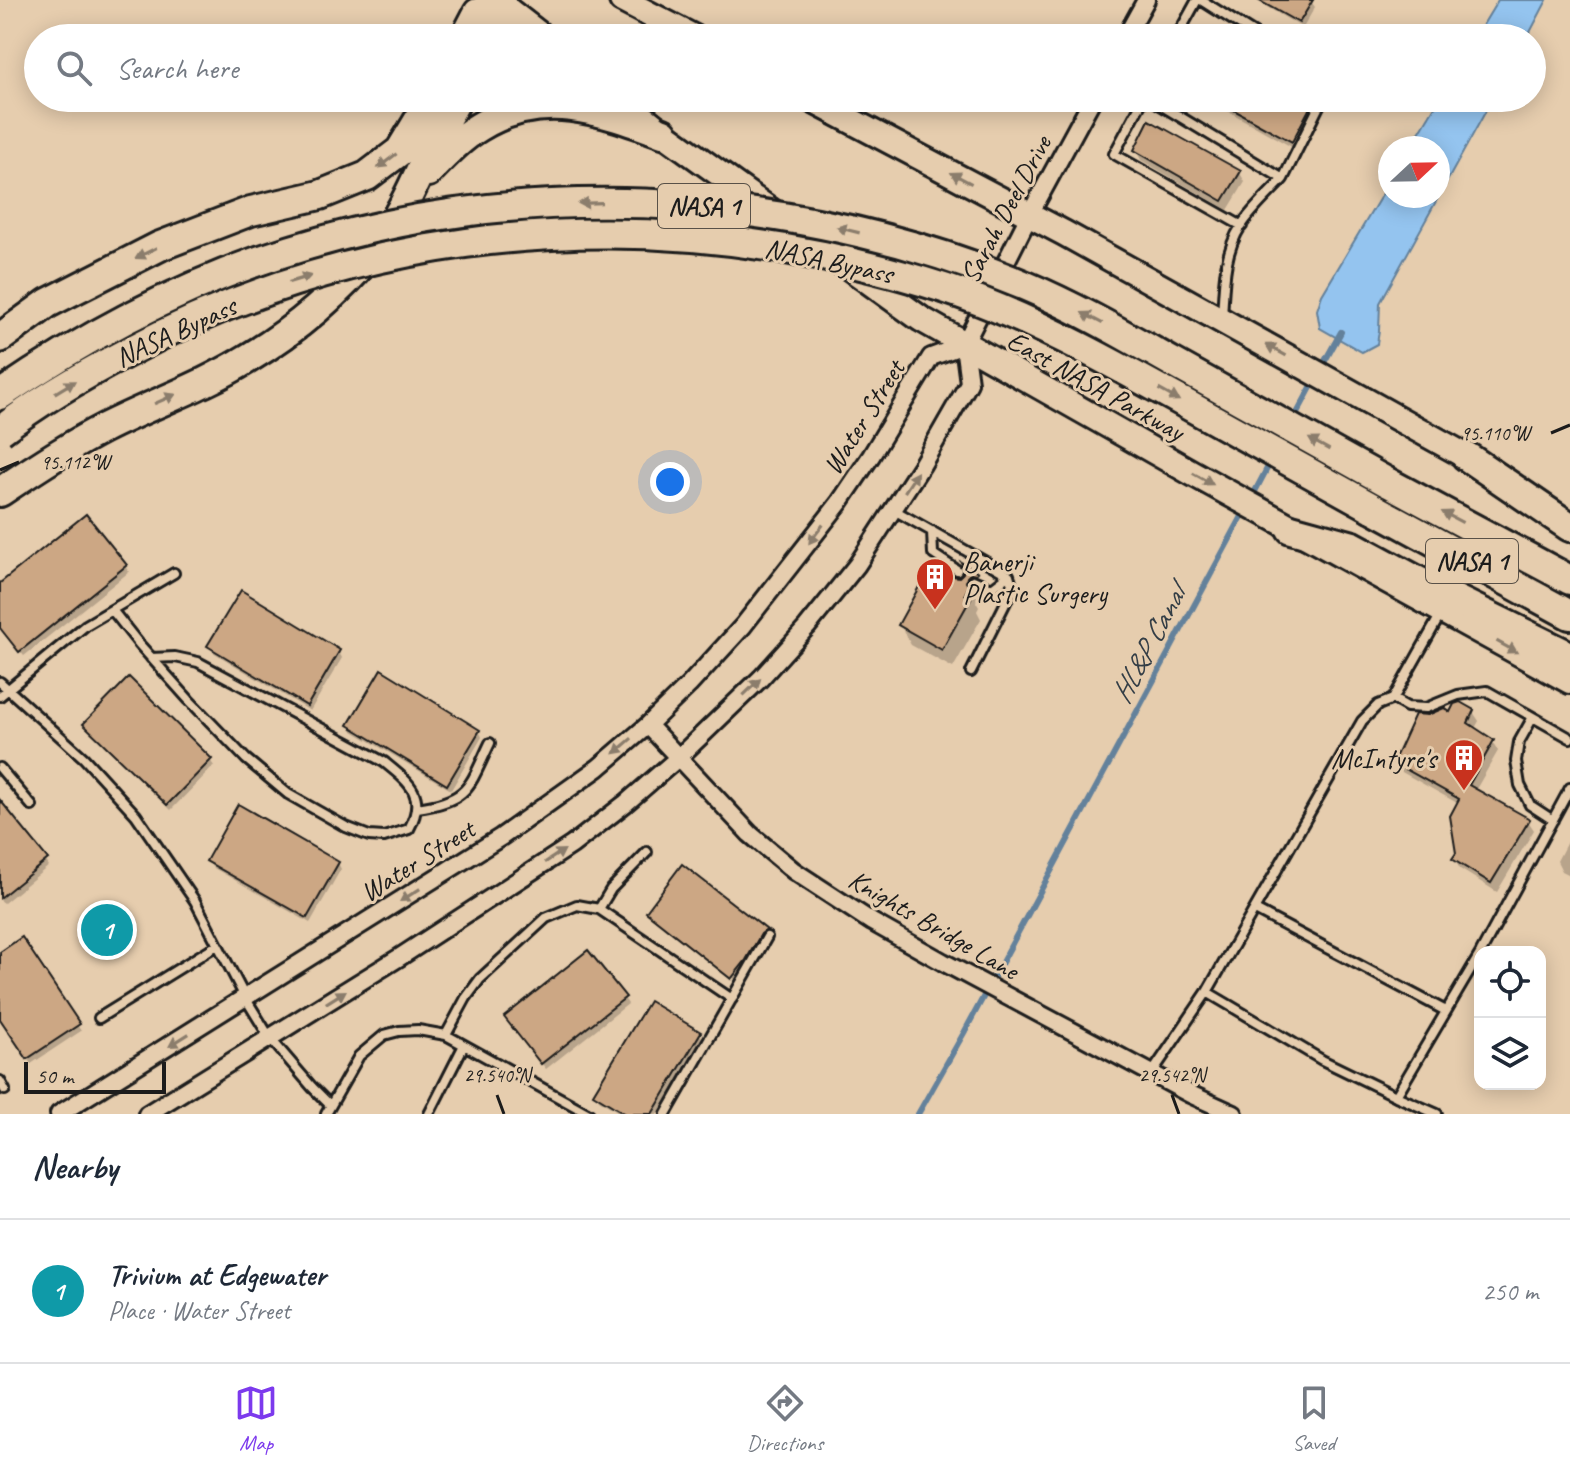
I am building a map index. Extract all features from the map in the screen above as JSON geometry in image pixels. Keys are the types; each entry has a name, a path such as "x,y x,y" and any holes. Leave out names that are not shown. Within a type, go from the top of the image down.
{"highway":[{"path":"472,24 478,13 501,2"},
{"path":"499,24 501,2"},
{"path":"0,338 48,303 160,246 251,211 320,195 367,176 400,151 424,112"},
{"path":"0,492 66,448 223,373 293,328 341,286 397,220 450,112"},
{"path":"413,186 464,137 479,126 510,112"},
{"path":"605,112 663,133"},
{"name":"NASA Bypass","path":"0,395 54,359 158,302 258,261 323,241 486,210 545,205 621,202 751,211 824,224 914,247 1017,282 1086,314 1570,580"},
{"name":"NASA Bypass","path":"0,431 79,379 168,331 250,296 334,269 405,252 509,237 620,233 676,235 764,245 901,275 978,300 1078,345 1570,615"},
{"path":"1466,456 1570,527"},
{"path":"1291,529 1353,546 1570,656"}],"main road":[{"path":"622,0 668,24"},
{"path":"501,2 527,24"},
{"name":"East NASA Parkway","path":"637,112 921,319 1291,529 1570,681"},
{"path":"835,112 1030,214 1570,513"}],"street":[{"path":"1133,24 1146,0"},
{"name":"Sarah Deel Drive","path":"964,345 1085,112"},
{"path":"147,1114 400,957 572,845 678,758 761,678 857,565 922,465 969,383 964,345"},
{"name":"Water Street","path":"59,1114 501,837 598,768 648,725 726,645 840,502 931,357 964,345"},
{"name":"Knights Bridge Lane","path":"648,725 750,834 794,871 872,922 943,962 1190,1094 1234,1114"}],"lane":[{"path":"1184,24 1199,0 1238,24"},
{"path":"1138,112 1114,154 1242,226"},
{"path":"1170,112 1283,179"},
{"path":"1222,320 1230,248 1242,226 1283,179 1316,112"},
{"path":"894,510 1009,575 1013,588 971,672"},
{"path":"932,531 933,554 957,570"},
{"path":"4,693 86,625 174,573"},
{"path":"973,580 992,588 1009,575"},
{"path":"112,610 151,658 246,759 288,794 346,827 369,836 384,837 409,829 418,813 414,792 408,781 384,762 198,662 175,657 151,658"},
{"path":"1152,1073 1207,992 1362,721 1378,705 1393,699 1442,611"},
{"path":"0,682 4,693 84,758 136,815 195,901 270,1038 328,1110 359,1056 384,1035 418,1030 446,1035 589,1114"},
{"path":"1393,699 1407,707 1426,708 1458,695 1487,691 1570,738"},
{"path":"1533,717 1519,742 1516,761 1520,785 1530,805 1553,820"},
{"path":"417,808 448,802 460,796 469,787 490,743"},
{"path":"0,768 32,806"},
{"path":"1485,946 1570,788"},
{"path":"599,909 611,889 647,852"},
{"path":"446,1035 480,979 546,918 577,905 599,909 732,999"},
{"path":"1255,910 1446,1011"},
{"path":"666,1114 767,937"},
{"path":"99,1018 217,945"},
{"path":"1396,1096 1474,965"},
{"path":"1207,992 1322,1060 1437,1114"},
{"path":"429,1114 464,1045"},
{"path":"0,1081 5,1090"}],"water":[{"path":"1498,0 1547,0 1534,24 1483,24"},
{"path":"1432,112 1485,112 1450,176 1450,136 1417,136"},
{"path":"1378,201 1378,208 1432,208 1380,303 1377,344 1362,352 1320,328 1317,310 1322,295"}],"building":[{"path":"1258,0 1313,0 1299,23"},
{"path":"1237,112 1308,112 1292,142"},
{"path":"1149,120 1241,171 1223,201 1134,150"},
{"path":"86,514 127,565 19,652 0,628 0,583"},
{"name":"Banerji Plastic Surgery","path":"961,562 978,572 967,577 969,586 965,594 971,598 942,650 898,625 927,572 948,584 953,576 959,577 963,573"},
{"path":"241,590 340,650 307,706 207,646"},
{"path":"381,669 480,730 447,785 348,725"},
{"path":"129,677 212,759 167,805 83,724"},
{"name":"McIntyre's","path":"1460,702 1474,710 1468,723 1494,740 1469,785 1530,819 1491,883 1452,859 1456,853 1450,816 1459,799 1393,762 1415,714 1428,715 1444,708 1450,712 1454,704"},
{"path":"0,800 48,859 0,898"},
{"path":"238,804 339,862 307,918 206,861"},
{"path":"682,864 767,930 761,934 731,979 646,912"},
{"path":"105,904 122,907 123,927 128,938 118,950 104,955 87,920 90,915 101,911"},
{"path":"22,937 80,1024 27,1059 0,1019 0,952"},
{"path":"588,950 626,997 541,1064 504,1017"},
{"path":"649,1001 701,1032 652,1114 626,1114 593,1094"}],"waterway":[{"name":"HL&P Canal","path":"1321,368 1341,332"},
{"name":"HL&P Canal","path":"1293,421 1316,378"},
{"name":"HL&P Canal","path":"1251,499 1272,459"},
{"name":"HL&P Canal","path":"918,1114 1246,509"}],"place":[{"name":"Banerji Plastic Surgery","path":"935,611"},
{"name":"McIntyre's","path":"1464,792"},
{"name":"Trivium at Edgewater","path":"107,930"}]}
